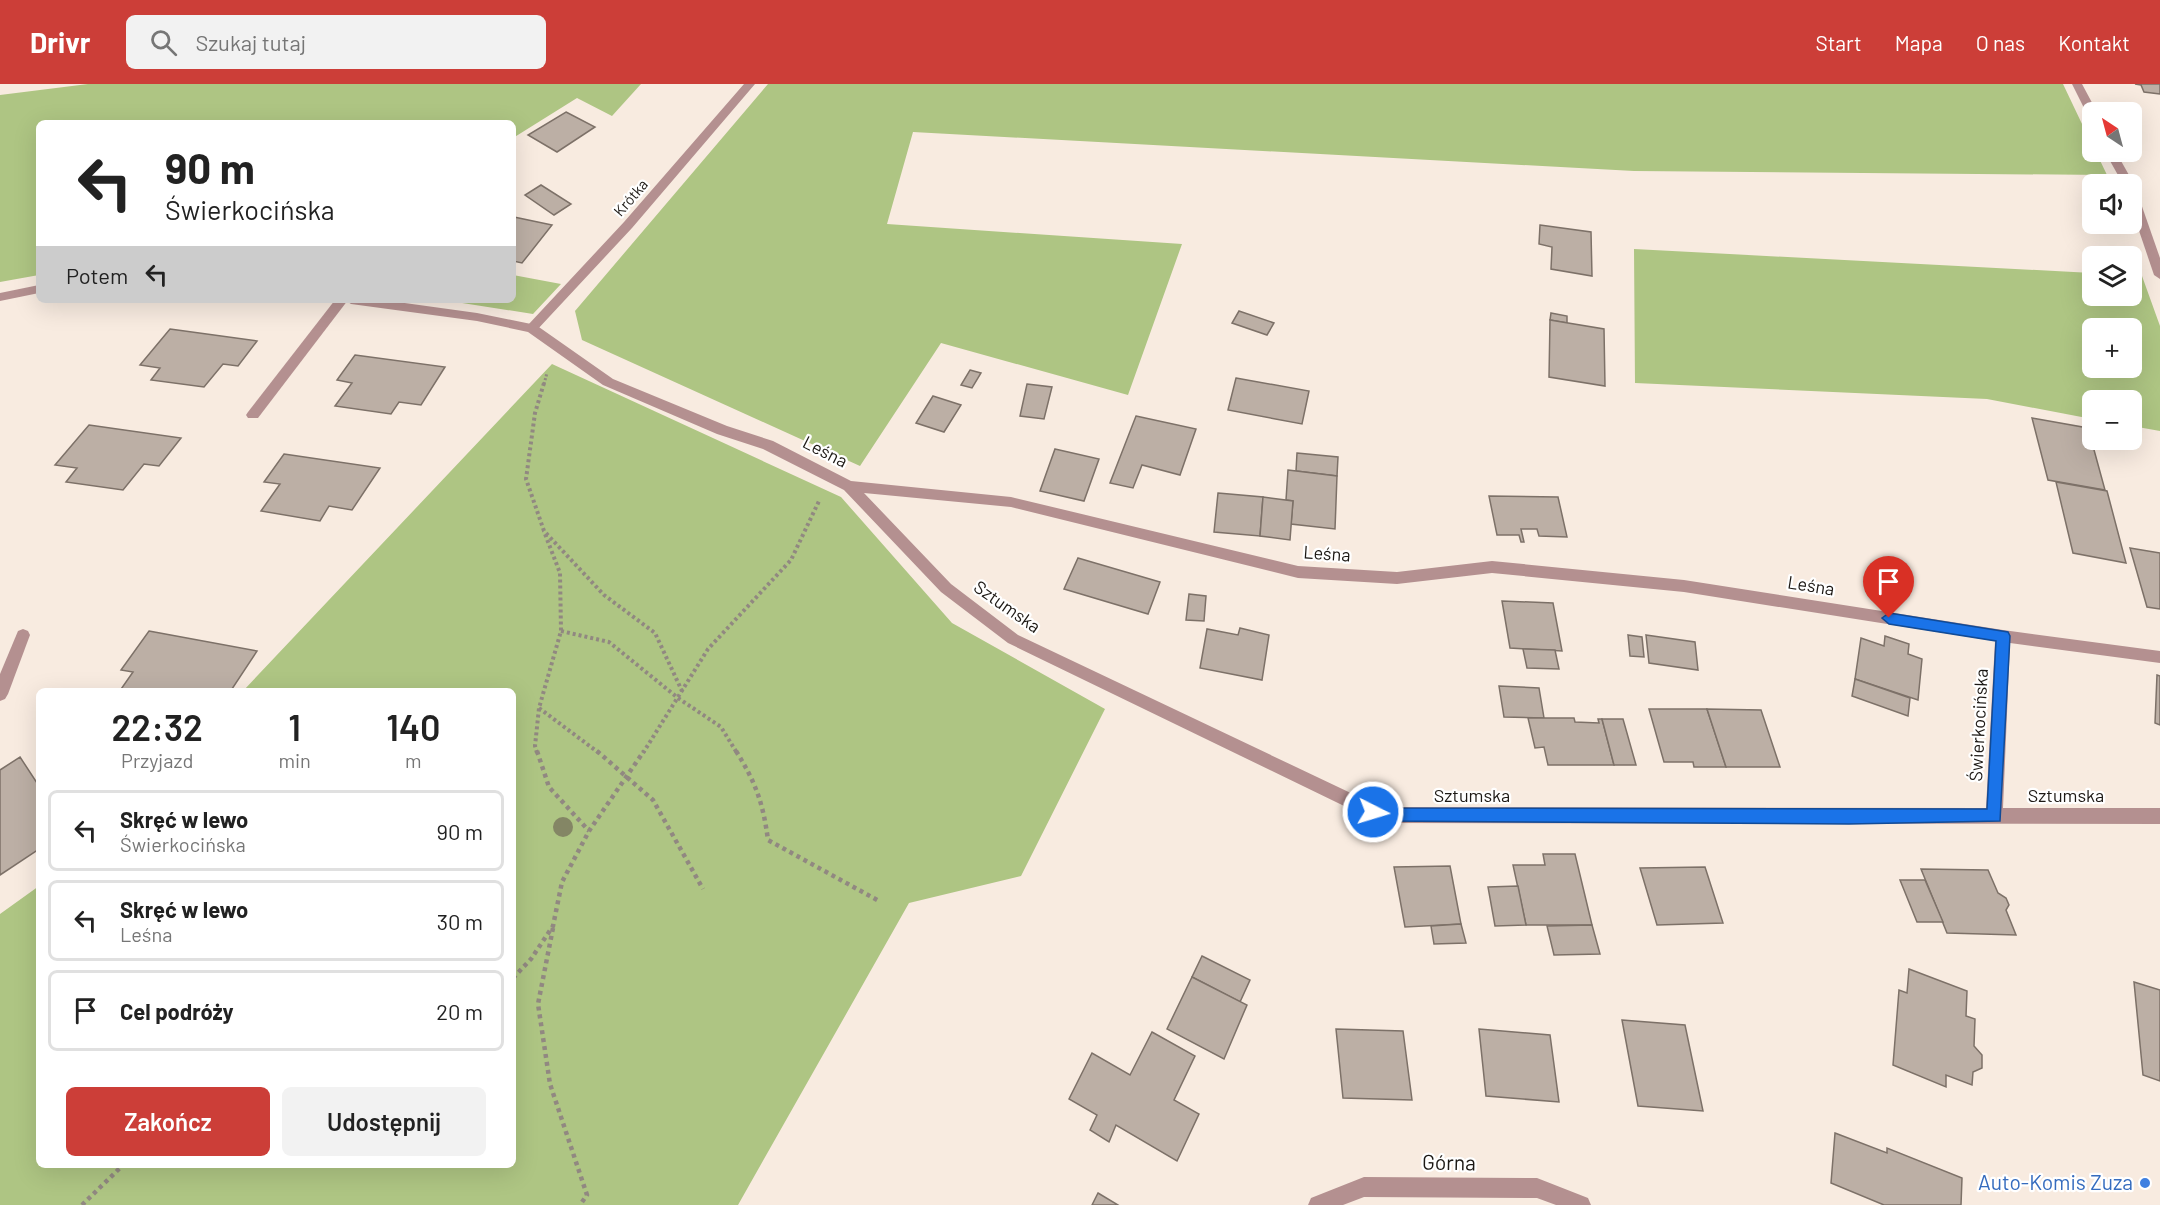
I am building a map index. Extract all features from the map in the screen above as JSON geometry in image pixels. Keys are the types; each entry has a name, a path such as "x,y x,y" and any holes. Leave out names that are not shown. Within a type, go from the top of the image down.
{"street":[{"name":"Krótka","path":"532,328 628,225 750,84"},
{"path":"2077,84 2086,102"},
{"path":"2142,224 2160,275"},
{"path":"0,297 36,290"},
{"path":"253,415 340,303"},
{"path":"373,303 477,317 532,328"},
{"name":"Leśna","path":"532,328 608,382 722,430 768,445 849,486 1011,502 1298,572 1397,578 1492,567 1684,586 2003,636 2160,657"},
{"name":"Sztumska","path":"849,486 946,588 1013,639 1373,812 1396,815 1849,818 2160,816"},
{"path":"0,694 23,635"},
{"name":"Świerkocińska","path":"1994,816 2003,636"},
{"name":"Górna","path":"1318,1205 1364,1186 1537,1188 1581,1205"}],"path":[{"path":"556,347 535,413 526,479 560,573 561,631 539,708 535,747 549,787 589,831"},
{"path":"580,1205 587,1196 550,1084 538,1004 562,882 589,831 708,649 791,560 831,476"},
{"path":"544,531 604,595 655,633 682,691"},
{"path":"561,631 609,642 678,698 721,727 754,781 763,806 768,840 879,901"},
{"path":"539,708 590,745 652,800 703,889"},
{"path":"516,975 531,959 553,926"},
{"path":"82,1205 120,1168"}],"green space":[{"path":"88,84 641,84 612,116 577,98 516,136 516,120 36,120 36,276 0,282 0,95"},
{"path":"768,84 2063,84 2082,124 2082,162 2101,162 2107,174 1634,171 913,132 887,224 1182,244 1128,395 941,343 860,466 582,340 575,311"},
{"path":"1634,249 2082,272 2082,306 2142,306 2142,276 2160,326 2160,431 2142,428 2142,390 2082,390 2082,417 1987,399 1635,383"},
{"path":"516,276 561,284 533,314 462,303 516,303"},
{"path":"552,364 841,497 952,623 1105,709 1021,876 909,903 738,1205 0,1205 0,914 36,888 36,1168 516,1168 516,688 246,688"}],"building":[{"path":"2135,84 2160,84 2160,94 2144,92 2141,85"},
{"path":"566,112 595,127 557,152 528,135"},
{"path":"541,185 571,204 554,215 525,195"},
{"path":"516,217 552,225 522,263 516,262"},
{"path":"1540,225 1591,232 1592,276 1551,269 1552,247 1539,244"},
{"path":"1239,311 1274,323 1267,335 1232,323"},
{"path":"1551,313 1567,316 1567,323 1550,320"},
{"path":"1550,320 1604,329 1605,386 1549,377"},
{"path":"170,329 257,341 238,366 223,364 204,387 151,380 160,368 140,365"},
{"path":"355,355 445,367 421,405 399,402 391,414 335,406 352,383 337,380"},
{"path":"970,370 981,373 972,388 961,385"},
{"path":"1236,378 1309,391 1302,424 1228,410"},
{"path":"1027,384 1052,387 1044,419 1020,416"},
{"path":"933,396 961,405 944,432 916,423"},
{"path":"1136,416 1196,429 1180,475 1142,465 1133,488 1110,483"},
{"path":"2032,418 2082,427 2082,450 2094,450 2105,490 2048,480"},
{"path":"89,425 181,438 159,466 144,464 123,490 66,482 77,468 55,465"},
{"path":"1055,449 1099,459 1084,501 1040,491"},
{"path":"1297,453 1338,457 1337,476 1296,471"},
{"path":"284,454 380,468 352,510 329,506 320,521 261,511 280,484 264,482"},
{"path":"1288,470 1337,476 1335,529 1291,524 1293,501 1286,500"},
{"path":"2056,482 2107,491 2126,563 2073,553"},
{"path":"1218,493 1263,497 1260,536 1214,532"},
{"path":"1489,496 1558,497 1567,537 1539,536 1537,529 1521,529 1524,542 1521,542 1519,535 1497,535"},
{"path":"1263,497 1293,501 1290,540 1260,536"},
{"path":"2130,548 2160,553 2160,609 2147,607"},
{"path":"1078,558 1160,582 1148,614 1064,589"},
{"path":"1189,594 1206,596 1204,621 1186,620"},
{"path":"1502,601 1553,603 1562,651 1510,648"},
{"path":"1240,628 1269,635 1262,680 1200,668 1207,629 1238,635"},
{"path":"149,631 257,651 233,688 122,688 133,672 121,670"},
{"path":"1628,635 1642,637 1644,657 1630,656"},
{"path":"1646,635 1695,642 1698,670 1649,663"},
{"path":"1885,636 1909,644 1908,654 1922,659 1918,700 1855,679 1861,638 1884,646"},
{"path":"1523,649 1555,650 1559,669 1527,668"},
{"path":"2157,675 2160,676 2160,725 2155,723"},
{"path":"1855,679 1910,698 1908,716 1852,696"},
{"path":"1499,686 1539,688 1544,718 1504,717"},
{"path":"1649,709 1707,709 1726,767 1694,767 1693,762 1664,762"},
{"path":"1707,709 1761,710 1780,767 1726,767"},
{"path":"1528,718 1574,718 1575,722 1599,723 1598,719 1602,719 1614,765 1548,765 1544,747 1535,748"},
{"path":"1602,719 1623,719 1636,765 1614,765"},
{"path":"20,757 36,781 36,851 0,875 0,770"},
{"path":"1543,854 1575,854 1592,925 1526,925 1513,865 1545,865"},
{"path":"1450,866 1461,924 1405,927 1394,867"},
{"path":"1705,867 1723,923 1657,925 1640,868"},
{"path":"1921,869 1988,870 1998,893 2006,898 2009,905 2006,910 2016,935 1947,933"},
{"path":"1900,880 1925,880 1943,922 1917,922"},
{"path":"1518,886 1526,925 1495,926 1488,887"},
{"path":"1461,924 1466,943 1434,944 1431,926"},
{"path":"1592,925 1600,954 1554,955 1547,926"},
{"path":"1202,956 1250,980 1240,1002 1192,977"},
{"path":"1909,969 1967,991 1966,1016 1975,1019 1974,1046 1982,1055 1982,1068 1973,1072 1972,1085 1946,1075 1946,1087 1893,1065 1899,990 1907,993"},
{"path":"1192,977 1247,1005 1224,1059 1167,1029"},
{"path":"2134,982 2160,990 2160,1081 2143,1075"},
{"path":"1622,1020 1685,1025 1703,1111 1638,1106"},
{"path":"1336,1029 1403,1031 1412,1100 1343,1098"},
{"path":"1479,1029 1550,1035 1559,1102 1486,1096"},
{"path":"1152,1032 1195,1056 1174,1100 1199,1114 1177,1161 1116,1125 1109,1142 1090,1130 1097,1115 1069,1099 1092,1053 1130,1075"},
{"path":"1835,1133 1887,1153 1887,1148 1962,1178 1961,1205 1884,1205 1831,1183"},
{"path":"1098,1193 1118,1205 1092,1205"}],"place":[{"name":"Auto-Komis Zuza","path":"2145,1183"}],"route":[{"path":"1373,812 1384,814 1849,818 1994,816 2003,636 1889,618"}]}
